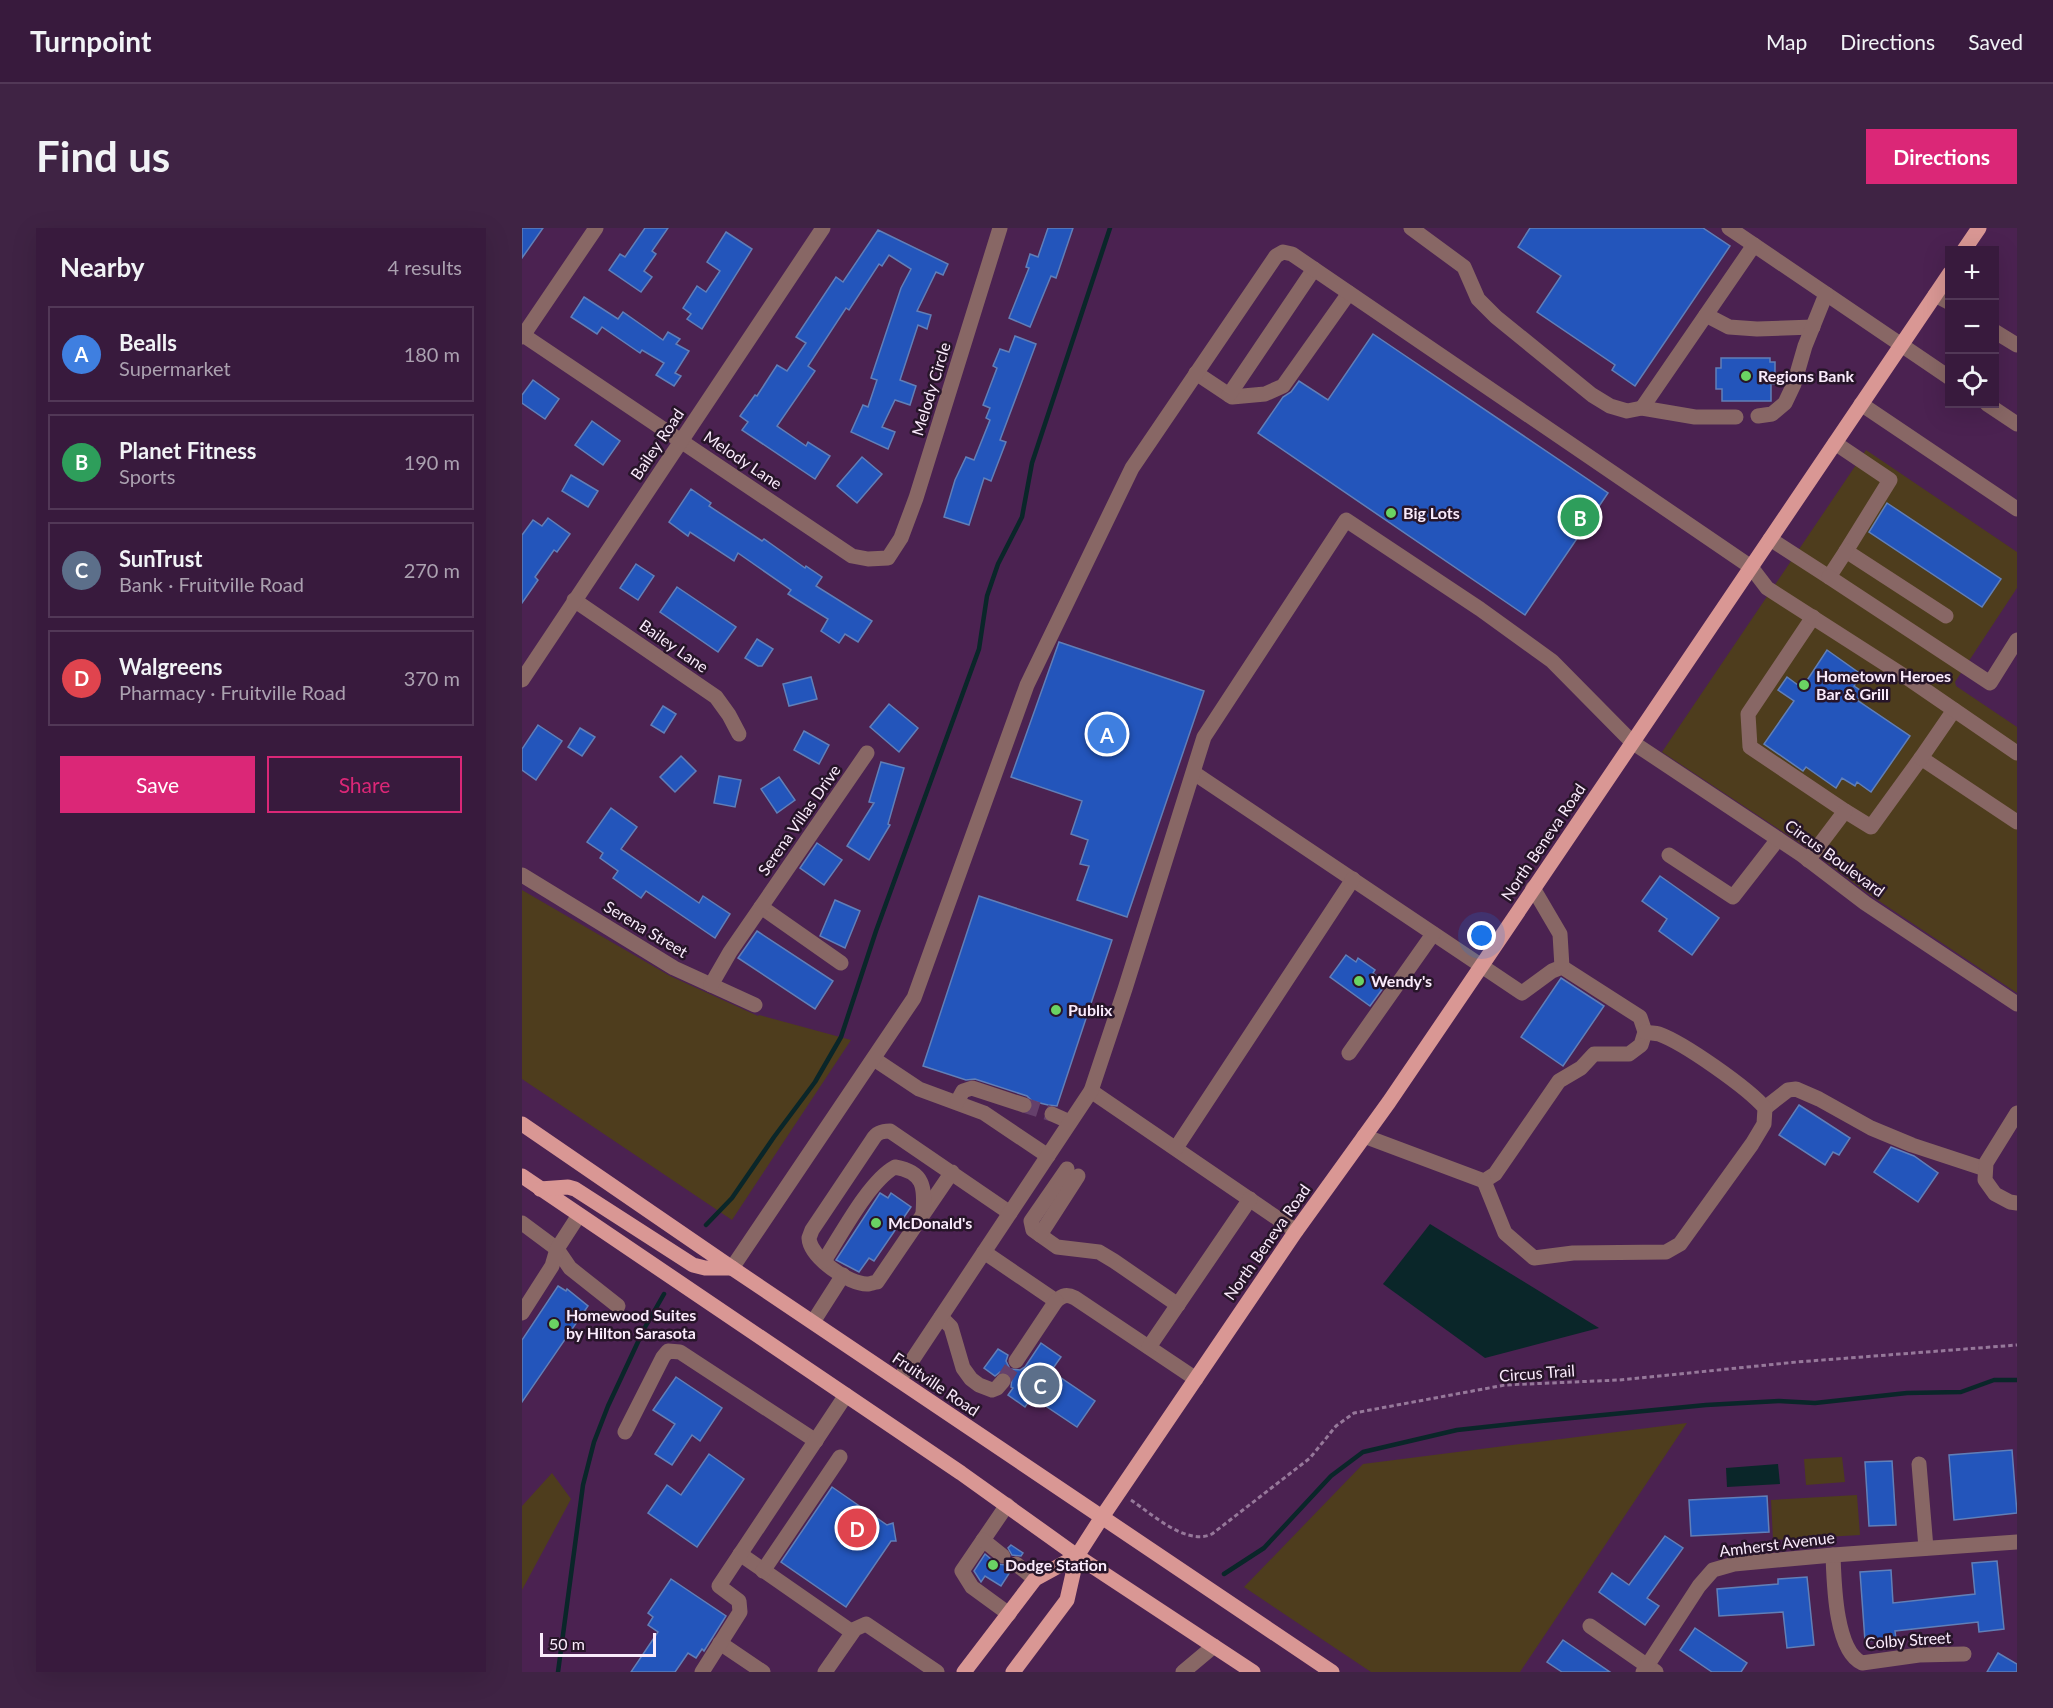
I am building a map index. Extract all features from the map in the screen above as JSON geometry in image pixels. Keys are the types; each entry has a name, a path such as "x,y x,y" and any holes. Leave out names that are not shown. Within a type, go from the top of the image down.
{"main road":[{"path":"1968,246 1979,228"},
{"name":"North Beneva Road","path":"1077,1556 1296,1231 1481,966 1945,280"},
{"name":"Fruitville Road","path":"522,1124 1332,1672"},
{"path":"522,1176 1007,1505 1077,1556 1253,1672"},
{"path":"540,1189 559,1187 575,1189 693,1265 705,1268 732,1268"},
{"path":"964,1672 1035,1579 1077,1556"},
{"path":"1013,1672 1067,1600 1077,1556"}],"street":[{"path":"523,336 596,228"},
{"name":"Bailey Road","path":"522,680 823,228"},
{"name":"Melody Circle","path":"888,558 901,538 916,498 1000,228"},
{"path":"1411,228 1464,267 1478,299 1496,317 1592,395 1611,406 1627,411 1642,408 1695,417 1736,417"},
{"path":"1729,228 1945,375"},
{"path":"1642,408 1754,245"},
{"path":"732,1268 914,998 1027,685 1132,468 1276,256 1283,252 1292,254 1751,567 1767,588 2017,753"},
{"path":"1229,395 1314,269"},
{"path":"1196,373 1229,395 1241,397 1266,394 1283,386 1349,293"},
{"path":"1758,416 1772,414 1785,403 1826,294"},
{"path":"1935,295 1945,300"},
{"path":"1706,315 1729,327 1757,329 1813,327"},
{"path":"1999,334 2017,345"},
{"name":"Melody Lane","path":"523,336 852,555 868,559 888,558"},
{"path":"1861,404 2017,509"},
{"path":"1993,408 2017,424"},
{"path":"1829,577 1890,480 1835,443"},
{"name":"Circus Boulevard","path":"1194,773 1204,737 1210,726 1346,520 1480,609 1552,661 1632,742 1778,839 1865,903 2017,1004"},
{"path":"1770,539 1990,683 2017,640"},
{"path":"1846,551 1946,616"},
{"name":"Bailey Lane","path":"574,600 716,697 739,734"},
{"path":"1813,617 1748,714 1750,747 1845,811 1871,827 1954,710"},
{"name":"Serena Villas Drive","path":"711,985 761,907 867,753"},
{"path":"1921,758 2017,822"},
{"path":"899,1380 1090,1091 1194,773 1522,993 1552,971 1563,967"},
{"path":"1808,860 1845,811"},
{"path":"1669,855 1733,897 1778,839"},
{"name":"Serena Street","path":"522,875 674,968 755,1005"},
{"path":"1176,1148 1353,879"},
{"path":"1533,888 1560,934 1563,967"},
{"path":"761,907 841,963"},
{"path":"1349,1053 1433,934"},
{"path":"1484,1181 1495,1174 1558,1081 1581,1068 1594,1054 1629,1054 1641,1045 1645,1032 1640,1017 1563,967"},
{"path":"1364,1136 1484,1181 1505,1233 1534,1258 1573,1253 1666,1252 1680,1244 1752,1144 1764,1124 1765,1108 1756,1098 1691,1052 1659,1034 1645,1032"},
{"path":"874,1059 919,1089 984,1113 1048,1156"},
{"path":"957,1102 963,1091 972,1088 1024,1105"},
{"path":"1765,1108 1788,1090 1796,1089 1871,1128 1912,1145 1985,1169"},
{"path":"1090,1091 1296,1231"},
{"path":"2017,1113 1986,1163 1985,1169 1985,1180 1995,1194 2017,1203"},
{"path":"1052,1114 1070,1122"},
{"path":"952,1172 878,1281 868,1284 843,1275 813,1252 809,1238 876,1135 890,1131 952,1172 1010,1213"},
{"path":"824,1262 873,1187 886,1172 895,1167 906,1169 923,1183 922,1216"},
{"path":"1072,1173 1031,1221 1033,1230 1057,1247 1099,1252 1178,1305"},
{"path":"1149,1347 1250,1199"},
{"path":"522,1313 552,1266 557,1249 579,1215"},
{"path":"522,1223 557,1249 570,1268 618,1306"},
{"path":"984,1252 1056,1301"},
{"path":"813,1322 843,1275"},
{"path":"1016,1361 1056,1301 1068,1295 1196,1379"},
{"path":"941,1317 951,1327 963,1368 972,1379 979,1385 992,1390 1003,1381"},
{"path":"626,1432 663,1357 668,1352 680,1352 816,1441"},
{"path":"702,1672 734,1623 741,1608 739,1601 719,1586 846,1395"},
{"path":"763,1571 840,1457"},
{"path":"1919,1464 1926,1548"},
{"path":"1007,1505 962,1571 972,1587 1009,1614"},
{"path":"983,1540 1035,1579"},
{"name":"Amherst Avenue","path":"1590,1626 1649,1670 1699,1586 1713,1570 1734,1564 2017,1542"},
{"path":"740,1554 852,1632"},
{"name":"Colby Street","path":"1833,1555 1842,1636 1853,1657 1862,1663 1919,1655 1964,1654"},
{"path":"825,1672 852,1632 859,1626 868,1624 937,1672"},
{"path":"720,1643 763,1672"},
{"path":"1183,1672 1214,1646"},
{"path":"1862,1663 1880,1672"}],"path":[{"name":"Circus Trail","path":"1119,1492 1187,1536 1204,1538 1310,1458 1336,1426 1354,1413 1505,1385 1619,1380 1797,1362 2017,1344"}],"shaded area":[{"path":"1866,450 2017,552 2017,588 1955,682 1956,686 2017,727 2017,993 1870,895 1807,848 1662,752"},
{"path":"522,890 670,976 758,1016 851,1040 732,1220 522,1079"},
{"path":"1430,1224 1599,1328 1485,1358 1383,1284"},
{"path":"1687,1423 1520,1672 1371,1672 1244,1587 1363,1464"},
{"path":"1842,1457 1845,1482 1806,1485 1804,1459"},
{"path":"1778,1464 1780,1484 1727,1487 1726,1468"},
{"path":"552,1473 571,1499 522,1590 522,1506"},
{"path":"1857,1495 1860,1535 1773,1540 1771,1500"}],"building":[{"path":"522,228 543,228 522,258"},
{"path":"645,228 668,228 652,251 656,254 644,271 652,277 641,292 609,270 620,254 625,257"},
{"path":"1048,228 1073,228 1056,278 1051,276 1030,327 1009,318 1029,268 1026,267 1030,254 1038,257"},
{"path":"1530,228 1703,228 1730,246 1635,386 1612,370 1615,365 1537,312 1561,276 1518,247"},
{"path":"878,230 948,264 943,275 936,272 917,311 931,315 927,329 918,325 900,380 916,386 910,405 895,400 882,427 895,432 888,449 851,432 863,405 868,407 877,380 871,378 901,288 911,269 889,255 882,266 879,264 849,310 846,308 808,366 815,371 777,426 806,446 808,442 830,456 815,479 742,430 748,422 740,416 755,395 757,396 777,365 787,371 806,343 796,337 836,277 843,282"},
{"path":"726,232 752,249 702,329 687,319 691,314 683,308 697,286 706,292 720,271 707,262"},
{"path":"584,297 618,319 623,312 663,340 668,332 680,339 676,344 689,351 675,373 681,376 674,386 656,375 664,363 642,350 640,353 602,327 597,334 571,317"},
{"path":"1373,334 1608,493 1525,615 1258,433 1283,397 1291,392 1299,381 1328,400"},
{"path":"1015,336 1036,344 1000,440 1006,442 991,481 984,478 969,525 944,517 955,480 966,457 974,460 990,420 986,418 990,408 983,405 997,368 993,366 1000,349 1009,352"},
{"name":"Regions Bank","path":"1721,358 1770,358 1770,362 1775,362 1775,384 1771,384 1771,401 1722,401 1722,389 1716,389 1716,368 1721,368"},
{"path":"533,380 559,399 545,419 522,403 522,395"},
{"path":"592,421 620,441 603,465 575,445"},
{"path":"862,457 882,474 857,503 837,486"},
{"path":"571,475 598,491 588,507 562,491"},
{"path":"691,489 711,503 709,506 822,577 816,586 872,621 858,642 845,634 839,643 821,631 828,619 788,594 791,590 738,553 734,561 690,532 688,536 669,522"},
{"path":"1887,503 2001,579 1982,607 1869,532"},
{"path":"548,518 570,534 557,552 554,550 535,577 538,580 522,603 522,535 533,520 542,526"},
{"path":"636,564 654,576 638,600 620,588"},
{"path":"677,587 736,627 718,652 660,612"},
{"path":"757,639 773,649 762,666 745,658"},
{"path":"1059,642 1204,691 1127,917 1077,900 1089,866 1080,864 1088,840 1071,834 1082,801 1011,777"},
{"path":"1827,650 1862,675 1854,686 1863,692 1857,700 1910,736 1871,792 1857,782 1855,786 1842,778 1836,788 1806,767 1803,771 1764,744 1794,701 1778,690 1787,677 1802,688"},
{"path":"811,677 817,699 789,706 783,684"},
{"path":"889,704 918,728 899,752 870,727"},
{"path":"663,706 676,714 664,733 651,725"},
{"path":"538,725 562,741 536,780 522,770 522,749"},
{"path":"580,728 595,737 582,756 568,747"},
{"path":"804,731 829,745 819,764 794,750"},
{"path":"681,756 696,771 675,792 660,777"},
{"path":"881,762 904,768 888,824 890,825 869,860 847,846 874,803 869,802"},
{"path":"719,776 741,780 735,807 714,803"},
{"path":"779,777 795,800 777,813 761,789"},
{"path":"611,808 637,827 621,849 699,903 703,896 730,914 715,938 646,891 641,898 613,878 618,871 600,858 603,853 587,842"},
{"path":"817,843 842,860 824,885 800,868"},
{"path":"1660,876 1719,918 1692,955 1659,931 1667,919 1642,901"},
{"path":"979,896 1112,940 1057,1106 1032,1101 1027,1096 975,1079 966,1080 923,1066"},
{"path":"835,900 860,911 845,948 820,936"},
{"path":"757,931 833,981 815,1009 738,958"},
{"name":"Wendy's","path":"1346,955 1356,962 1358,958 1375,970 1373,973 1386,984 1370,1006 1330,977"},
{"path":"1561,978 1604,1006 1563,1066 1521,1037"},
{"path":"1799,1105 1850,1138 1839,1155 1833,1152 1825,1165 1779,1135"},
{"path":"1891,1147 1914,1156 1938,1173 1918,1202 1874,1172"},
{"name":"McDonald's","path":"880,1193 888,1198 891,1193 911,1207 874,1261 869,1258 859,1272 836,1260"},
{"name":"Homewood Suites by Hilton Sarasota","path":"558,1286 566,1291 567,1289 588,1306 522,1402 522,1340"},
{"path":"1041,1343 1061,1357 1051,1371 1095,1401 1077,1427 1032,1397 1025,1407 1008,1395 1013,1388 1010,1374 1000,1372 995,1376 984,1368 998,1349 1008,1355 1006,1361 1010,1369 1020,1370 1025,1367"},
{"path":"676,1377 722,1408 700,1441 692,1435 672,1465 655,1454 675,1424 653,1410"},
{"path":"2012,1450 2017,1513 1954,1520 1949,1455"},
{"path":"709,1454 744,1479 697,1547 648,1513 667,1485 681,1495"},
{"path":"1892,1461 1896,1525 1869,1526 1865,1462"},
{"path":"832,1487 887,1525 893,1523 896,1541 891,1541 846,1607 781,1562"},
{"path":"1767,1496 1769,1532 1691,1536 1689,1500"},
{"path":"1665,1536 1683,1548 1647,1598 1659,1606 1645,1625 1599,1592 1612,1573 1629,1585"},
{"path":"1011,1545 1023,1553 1021,1556 1012,1555 1008,1548"},
{"path":"985,1554 997,1564 1007,1565 1010,1572 1001,1586 985,1576 981,1582 974,1571"},
{"path":"1997,1561 2004,1629 1979,1632 1978,1622 1895,1631 1896,1639 1865,1641 1860,1572 1891,1570 1893,1603 1975,1594 1972,1563"},
{"path":"1807,1577 1814,1645 1787,1648 1783,1612 1719,1616 1717,1589 1778,1584 1778,1579"},
{"path":"671,1579 726,1616 704,1651 702,1649 696,1658 688,1653 675,1672 631,1672 658,1632 648,1625 653,1617 648,1613"},
{"path":"1695,1628 1747,1663 1741,1672 1712,1672 1680,1650"},
{"path":"1563,1640 1610,1672 1562,1672 1547,1662"},
{"path":"1998,1653 2017,1664 2017,1672 1987,1672"}],"waterway":[{"path":"706,1225 732,1198 815,1082 841,1037 876,931 979,649 987,596 998,564 1022,517 1032,463 1110,228"},
{"path":"558,1672 583,1485 594,1442 644,1329 664,1294"},
{"path":"1224,1574 1264,1548 1331,1476 1363,1452 1457,1430 1706,1405 1779,1401 1815,1403 1907,1393 1961,1392 1994,1380 2017,1380"}],"tunnel":[{"path":"1024,1105 1052,1114"},
{"path":"1003,1381 1016,1361"}],"place":[{"name":"Regions Bank","path":"1746,376"},
{"name":"Big Lots","path":"1391,513"},
{"name":"Planet Fitness","path":"1580,517"},
{"name":"Hometown Heroes Bar & Grill","path":"1804,685"},
{"name":"Bealls","path":"1107,734"},
{"name":"Wendy's","path":"1359,981"},
{"name":"Publix","path":"1056,1010"},
{"name":"McDonald's","path":"876,1223"},
{"name":"Homewood Suites by Hilton Sarasota","path":"554,1324"},
{"name":"SunTrust","path":"1040,1385"},
{"name":"Walgreens","path":"857,1528"},
{"name":"Dodge Station","path":"993,1565"}]}
